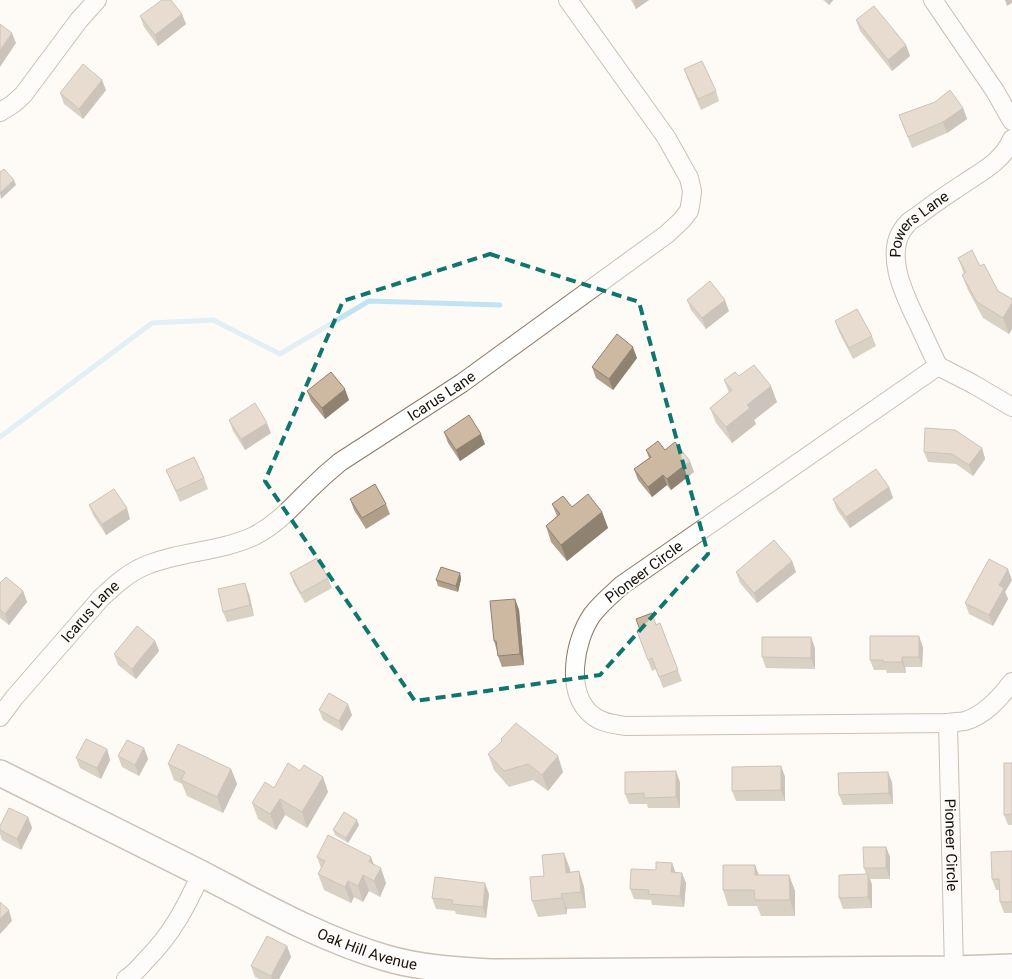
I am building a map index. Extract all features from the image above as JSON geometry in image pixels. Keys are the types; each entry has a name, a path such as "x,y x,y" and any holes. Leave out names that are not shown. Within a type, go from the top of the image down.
{"main road":[{"name":"Oak Hill Avenue","path":"0,773 303,925 362,950 412,964 467,971 628,975 1012,967"}],"street":[{"path":"0,112 14,104 22,95 79,20 97,0"},
{"name":"Icarus Lane","path":"0,717 14,698 101,598 131,572 163,560 240,542 255,536 271,526 340,462 470,378 682,220 689,211 692,200 689,178 666,137 568,0"},
{"path":"933,0 995,90 1012,121"},
{"name":"Powers Lane","path":"938,366 904,294 897,273 896,252 898,238 906,225 929,206 1000,159 1012,139"},
{"path":"938,366 1012,407"},
{"name":"Pioneer Circle","path":"938,366 622,586 604,601 592,615 582,632 577,650 575,669 577,687 582,703 593,715 606,722 625,726 948,723 964,721 978,716 1002,695 1012,682"},
{"name":"Pioneer Circle","path":"948,723 954,969"},
{"path":"126,979 159,947 174,927 189,901 201,874"}],"highlighted area":[{"path":"490,254 639,302 708,554 600,675 415,701 265,481 343,301"}],"building":[{"path":"162,0 171,0 182,14 155,35 140,16"},
{"path":"874,6 906,45 888,60 856,20"},
{"path":"0,24 12,33 0,50"},
{"path":"702,61 716,91 698,99 684,69"},
{"path":"83,64 102,80 79,109 60,93"},
{"path":"950,90 963,108 943,122 908,137 899,115 935,102"},
{"path":"4,169 14,180 0,193 0,172"},
{"path":"972,250 980,266 984,264 998,291 1012,299 1012,303 1003,318 977,302 962,275 966,272 958,258"},
{"path":"710,281 725,300 702,318 687,300"},
{"path":"857,309 872,336 849,348 835,321"},
{"path":"617,334 633,347 609,379 592,367"},
{"path":"754,365 771,386 747,405 750,408 726,427 710,408 732,390 724,380 735,372 739,376"},
{"path":"331,372 345,389 322,408 307,391"},
{"path":"255,403 267,423 241,439 229,420"},
{"path":"469,415 481,434 456,450 444,432"},
{"path":"925,428 955,430 982,448 969,465 952,454 924,452"},
{"path":"658,441 665,450 675,442 690,461 667,479 663,475 648,487 634,469 651,457 646,450"},
{"path":"194,457 204,478 176,491 166,470"},
{"path":"876,469 889,487 846,517 833,499"},
{"path":"375,484 386,504 362,518 350,499"},
{"path":"114,489 127,508 102,524 89,505"},
{"path":"588,494 602,512 561,545 546,526 560,514 552,504 563,496 572,507"},
{"path":"774,540 792,561 754,593 736,572"},
{"path":"317,558 328,578 301,593 290,573"},
{"path":"989,559 1008,569 999,585 1004,588 989,615 965,603"},
{"path":"441,567 460,573 456,586 436,580"},
{"path":"6,577 23,591 5,614 0,610 0,583"},
{"path":"245,583 250,605 223,612 218,589"},
{"path":"515,599 520,654 498,656 496,641 494,641 490,601"},
{"path":"652,613 656,625 660,623 678,670 659,677 652,658 648,660 637,631 640,630 636,619"},
{"path":"137,626 155,641 132,669 114,654"},
{"path":"870,636 919,636 919,657 902,657 902,662 870,660"},
{"path":"762,637 811,637 811,658 762,657"},
{"path":"329,693 348,704 339,721 319,710"},
{"path":"516,723 558,756 542,775 528,764 504,771 488,754 502,741 501,739"},
{"path":"86,739 107,749 97,768 76,758"},
{"path":"127,740 144,748 135,765 118,756"},
{"path":"178,744 231,769 217,797 181,780 185,772 168,764"},
{"path":"288,763 300,771 304,765 323,777 302,812 280,799 270,814 252,803 265,782 274,788"},
{"path":"1004,763 1012,763 1012,814 1004,815"},
{"path":"781,766 781,790 732,791 732,767"},
{"path":"676,771 676,797 644,798 644,793 625,794 625,772"},
{"path":"888,772 889,793 839,795 838,773"},
{"path":"9,808 28,817 17,839 0,830 0,826"},
{"path":"344,812 357,820 346,838 333,830"},
{"path":"328,835 371,857 369,862 381,868 374,881 363,875 358,886 348,881 345,887 318,874 325,861 317,857"},
{"path":"863,847 886,847 886,868 864,868"},
{"path":"1012,851 1012,902 1000,902 999,879 992,879 991,852"},
{"path":"564,853 566,873 579,871 581,892 561,894 562,898 532,901 530,877 544,876 542,855"},
{"path":"656,862 672,863 671,872 682,873 680,896 648,894 649,890 630,889 631,869 656,870"},
{"path":"723,865 755,865 755,875 789,875 790,900 755,900 754,890 723,890"},
{"path":"868,874 868,897 839,898 839,875"},
{"path":"435,877 485,883 483,907 452,904 453,900 432,898"},
{"path":"0,902 9,910 0,919"},
{"path":"267,936 287,946 271,976 251,966"}],"waterway":[{"path":"0,437 152,323 213,320 280,354 369,301 500,305"}]}
